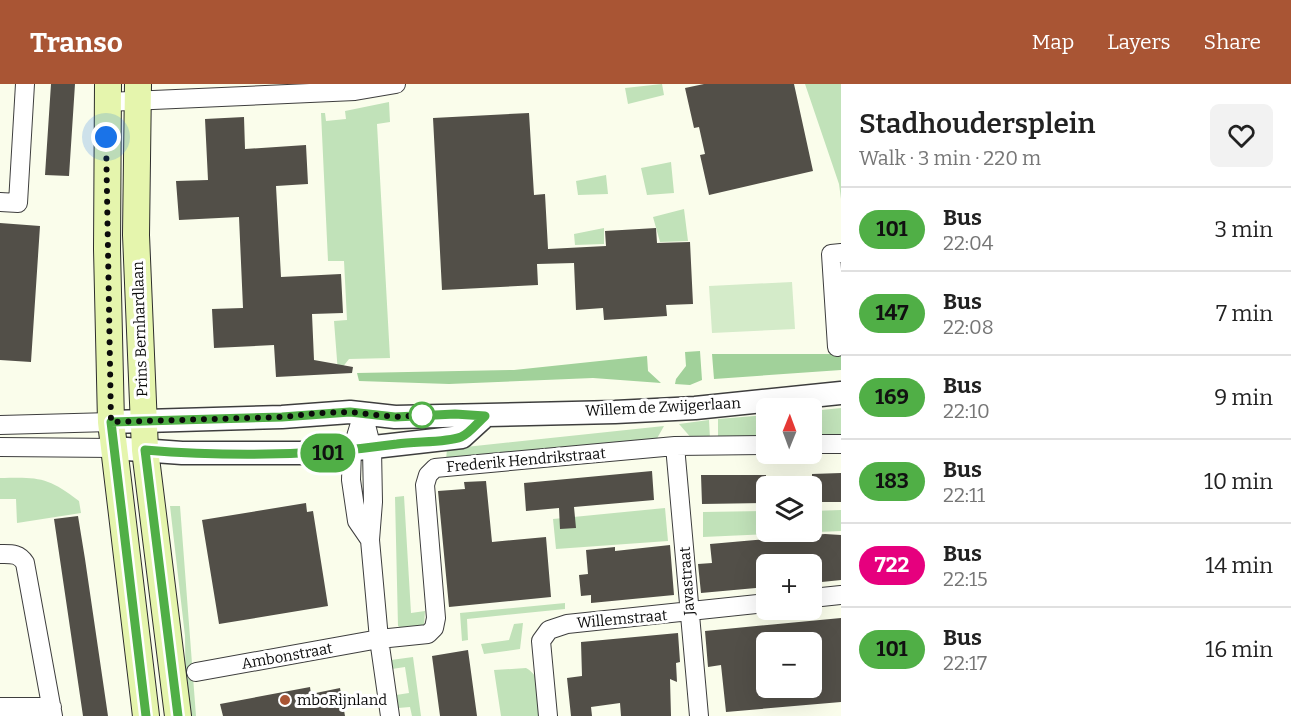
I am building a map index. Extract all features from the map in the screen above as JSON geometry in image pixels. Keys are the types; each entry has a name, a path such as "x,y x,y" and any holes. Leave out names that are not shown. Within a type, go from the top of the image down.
{"main road":[{"name":"Prins Bernhardlaan","path":"138,92 136,235 145,450 178,716"},
{"name":"Prins Bernhardlaan","path":"107,93 107,249 111,422 146,716"}],"street":[{"path":"0,202 18,203 25,84"},
{"path":"107,93 355,91 396,84"},
{"path":"839,346 831,254 841,253"},
{"name":"Willem de Zwijgerlaan","path":"111,422 282,417 320,413 363,413 395,417 455,414 485,416 695,408 841,393"},
{"path":"363,413 362,450 351,480 357,520 370,540 379,639 390,716"},
{"path":"0,447 113,448 246,454 362,450 462,437 485,416"},
{"path":"0,425 111,422"},
{"path":"822,444 841,444"},
{"name":"Frederik Hendrikstraat","path":"379,639 428,634 434,628 436,618 424,485 428,475 435,468 675,446 756,445"},
{"name":"Javastraat","path":"675,446 699,716"},
{"path":"0,554 15,554 22,557 26,563 52,712 0,707"},
{"path":"822,597 841,595"},
{"name":"Willemstraat","path":"548,716 541,641 549,630 567,624 756,604"},
{"name":"Ambonstraat","path":"196,672 379,639"}],"green space":[{"path":"662,84 664,95 628,104 625,88"},
{"path":"805,84 841,84 841,199 839,184"},
{"path":"389,102 390,122 377,124 390,358 349,359 338,373 334,321 347,320 344,261 328,261 321,113 325,113 326,121 346,119 345,111"},
{"path":"671,162 674,193 647,195 641,168"},
{"path":"606,175 608,194 578,195 576,181"},
{"path":"684,209 688,241 660,242 653,217"},
{"path":"604,228 604,244 575,245 574,234"},
{"path":"792,282 795,329 712,333 709,286"},
{"path":"700,351 702,380 690,385 675,384 686,366 685,352"},
{"path":"712,354 841,354 841,370 714,379"},
{"path":"647,356 648,371 661,383 593,378 449,384 359,381 357,373 514,370"},
{"path":"841,408 841,437 822,438 822,410"},
{"path":"756,416 756,438 718,439 718,419"},
{"path":"709,420 710,439 693,440 679,424"},
{"path":"664,426 655,442 446,460 447,449"},
{"path":"0,478 24,478 51,483 79,501 81,513 17,523 16,499 0,499"},
{"path":"404,496 411,613 425,611 424,626 407,631 398,626 395,497"},
{"path":"170,506 180,506 196,716 186,716 185,636"},
{"path":"665,508 668,541 556,549 553,519"},
{"path":"841,510 841,531 822,532 822,511"},
{"path":"756,511 756,535 703,537 703,512"},
{"path":"565,603 565,609 467,619 468,640 462,641 460,613"},
{"path":"523,623 520,649 484,654 481,644 509,640 514,624"},
{"path":"413,657 421,716 412,716 410,707 398,708 396,695 409,693 405,667 392,669 391,660"},
{"path":"526,668 538,683 542,716 501,716 494,670"}],"building":[{"path":"51,84 75,84 69,176 45,175"},
{"path":"704,84 794,84 813,171 709,195 700,155 705,154 699,127 694,128 685,88"},
{"path":"529,113 534,195 545,194 548,249 606,246 605,231 656,228 657,243 690,242 693,304 666,305 667,316 604,320 603,308 576,310 574,263 537,264 538,285 442,290 433,118"},
{"path":"244,117 245,149 306,145 308,184 276,186 281,277 341,274 343,313 312,314 314,360 353,367 352,373 276,377 274,345 214,348 212,309 243,308 239,217 179,220 176,181 208,180 205,119"},
{"path":"0,223 40,226 31,362 0,360"},
{"path":"652,471 654,500 574,507 576,528 560,529 559,508 526,511 524,483"},
{"path":"841,473 841,502 822,502 822,476 812,476 812,474"},
{"path":"701,475 766,475 756,476 756,503 702,504"},
{"path":"486,481 492,542 546,537 551,597 449,607 438,491 465,489 464,482"},
{"path":"306,503 307,512 313,511 328,606 219,624 202,520"},
{"path":"78,516 108,716 83,716 54,519"},
{"path":"822,534 841,535 841,580 822,582 822,554 756,554 756,588 701,593 698,564 712,563 710,544 756,540 756,542 822,542"},
{"path":"670,545 674,595 591,603 591,595 581,596 579,575 588,574 586,550 615,547 615,551"},
{"path":"841,618 841,702 726,712 721,665 708,667 705,631"},
{"path":"678,633 680,662 676,663 677,682 670,679 671,716 621,716 620,703 591,707 592,716 571,716 567,678 582,676 581,642"},
{"path":"468,650 477,716 440,716 432,656"},
{"path":"310,687 311,694 340,688 345,716 223,716 220,704"}],"bus line":[{"name":"101","path":"146,716 111,422 282,417 350,412 395,417 455,414 485,416 462,437 372,449 321,453 246,454 145,450 178,716"}],"place":[{"name":"mboRijnland","path":"285,700"}],"route":[{"path":"106,137 108,365 111,422 282,417 350,412 395,417 422,415"}]}
